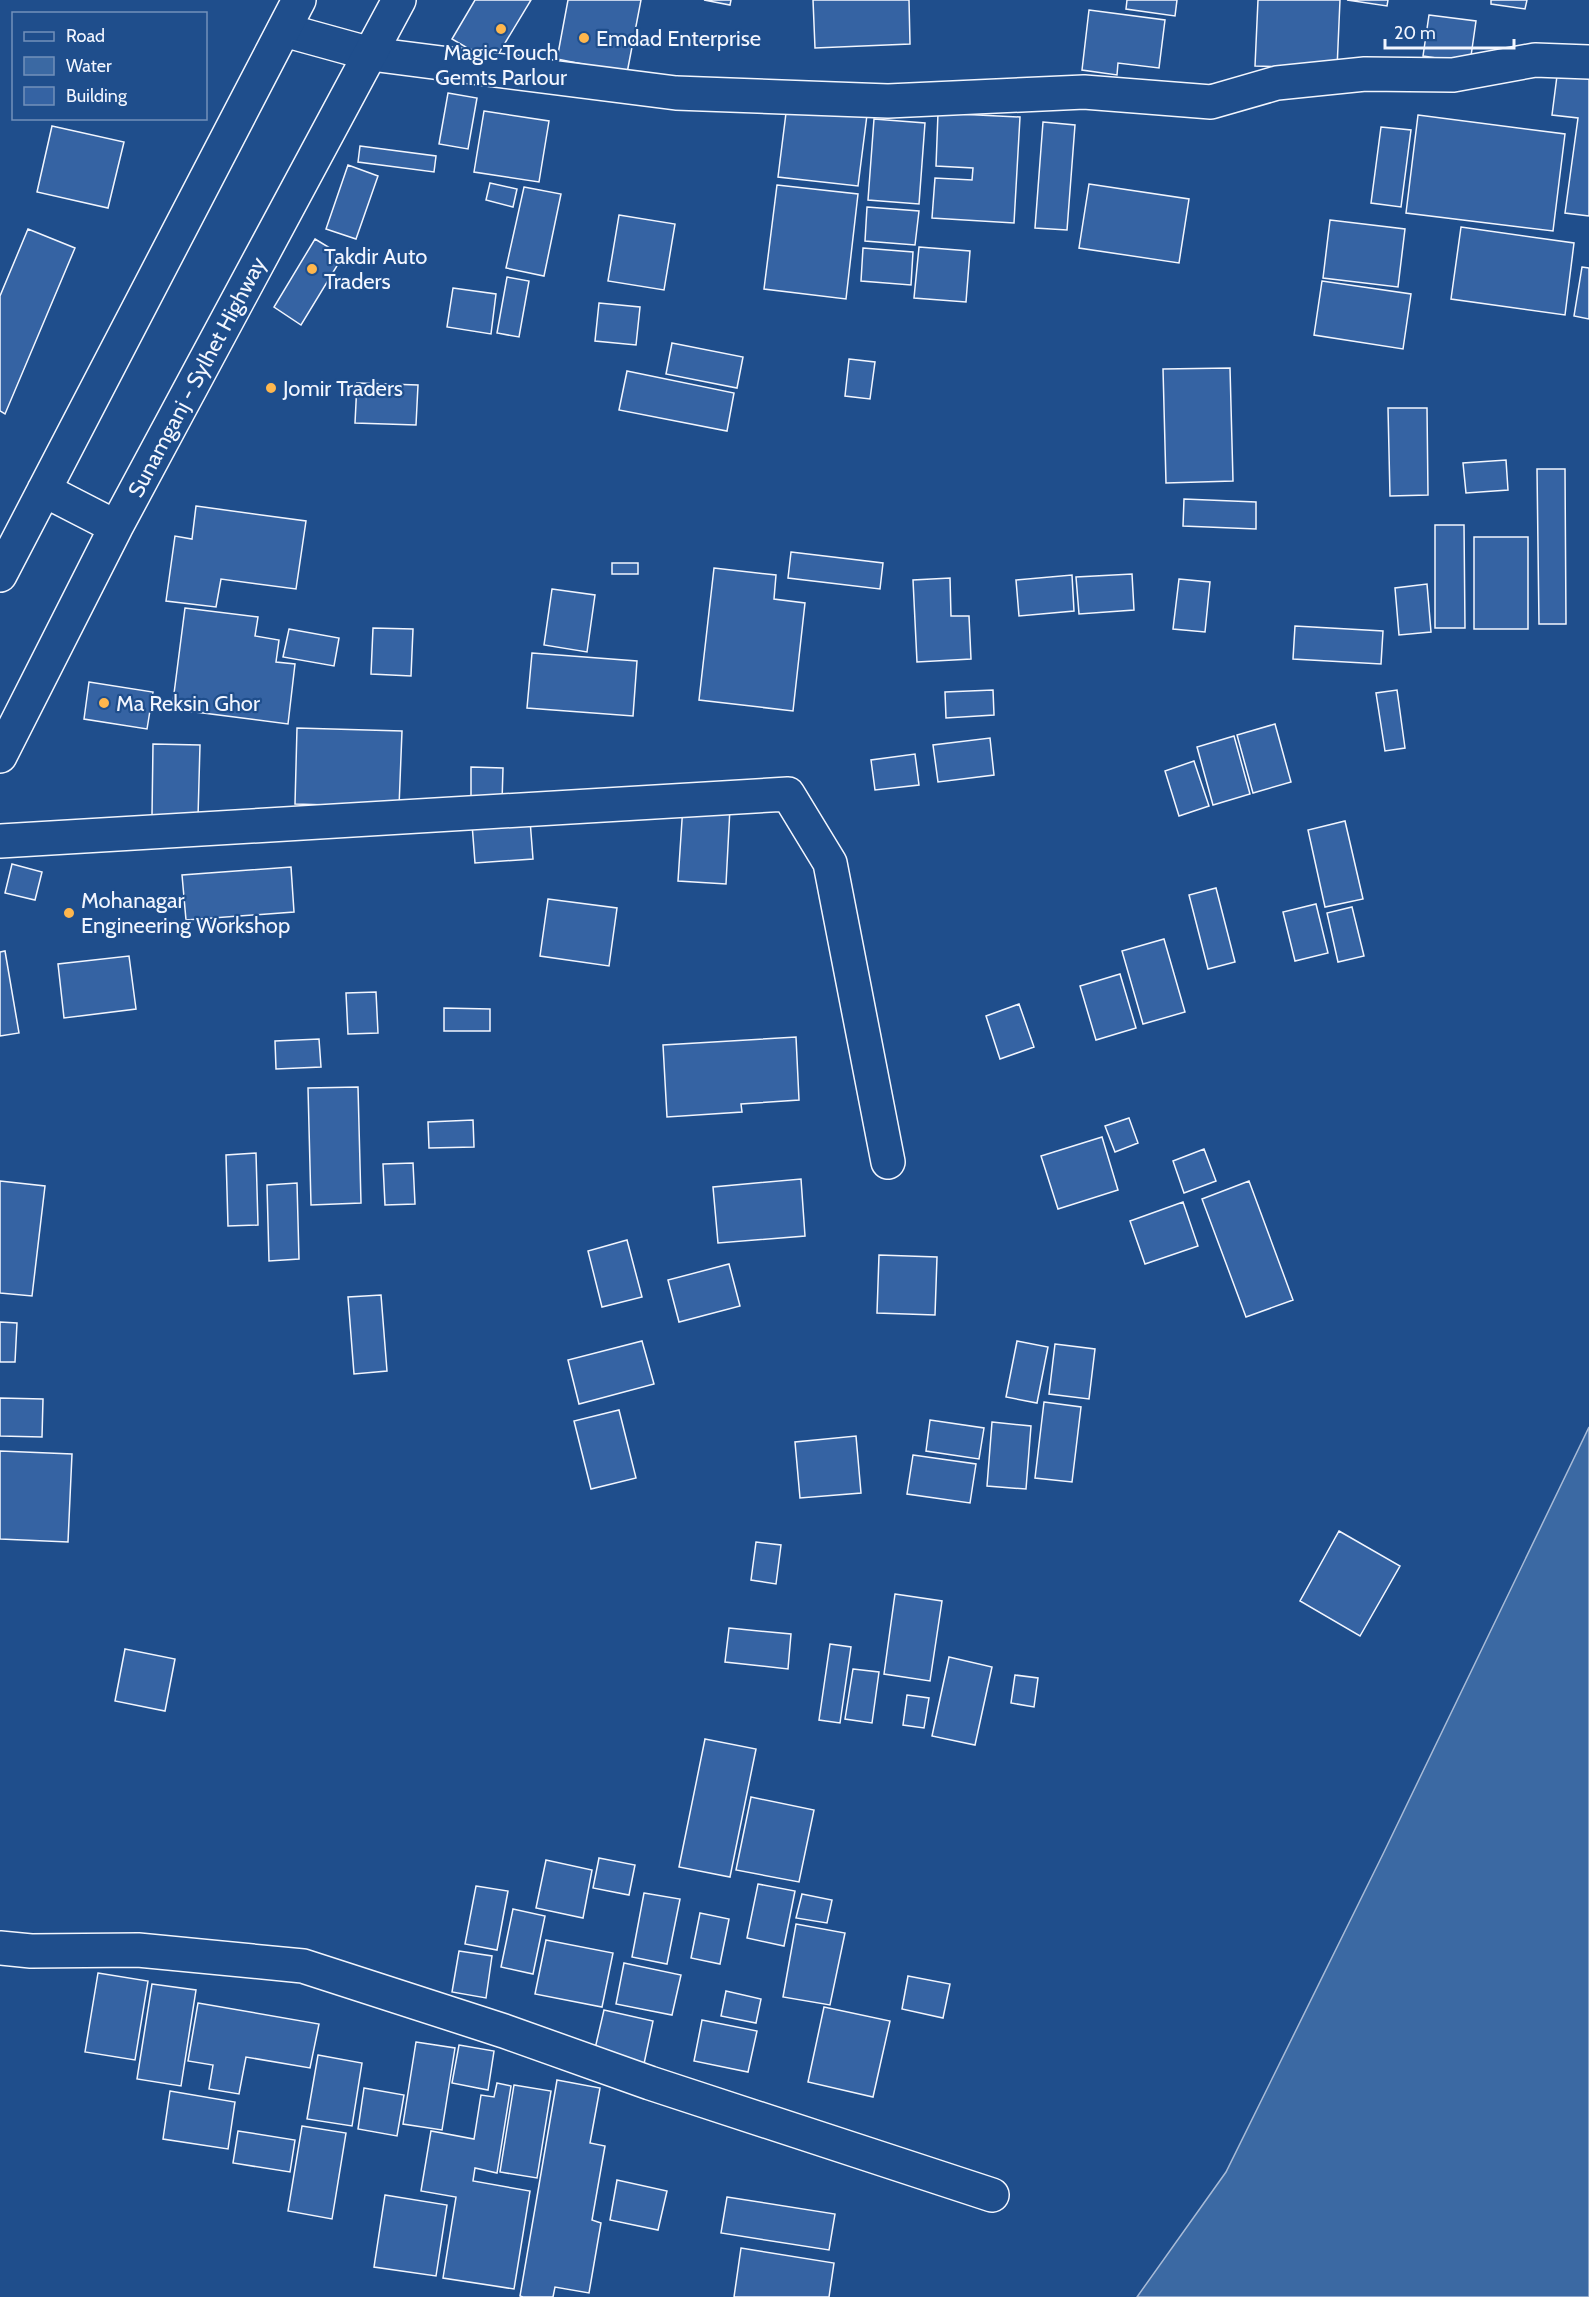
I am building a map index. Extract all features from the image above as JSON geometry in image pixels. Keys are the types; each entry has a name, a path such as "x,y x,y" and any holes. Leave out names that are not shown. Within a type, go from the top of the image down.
{"street":[{"path":"0,575 300,0"},
{"name":"Sunamganj - Sylhet Highway","path":"0,756 116,527 399,0"},
{"path":"284,30 371,54 676,93 888,101 1084,92 1211,102 1288,81 1365,74 1453,75 1535,60 1589,62"},
{"path":"44,490 116,527"},
{"path":"0,841 788,794 830,863 888,1162"},
{"path":"0,1948 31,1951 138,1950 303,1966 504,2031 650,2083 992,2194"}],"water":[{"path":"1589,1427 1589,2297 1137,2297 1226,2172 1384,1852"}],"building":[{"path":"475,0 531,0 493,63 452,39"},
{"path":"568,0 641,0 627,73 557,59"},
{"path":"704,0 731,0 730,5"},
{"path":"813,0 909,0 910,44 815,48"},
{"path":"1127,0 1177,0 1175,16 1126,9"},
{"path":"1258,0 1340,0 1337,69 1255,66"},
{"path":"1347,0 1388,0 1387,6"},
{"path":"1491,0 1527,0 1525,9 1491,4"},
{"path":"1089,10 1165,20 1159,68 1118,63 1117,75 1082,70"},
{"path":"1429,15 1476,21 1470,63 1423,56"},
{"path":"1558,68 1589,72 1589,216 1565,213 1578,118 1552,115"},
{"path":"448,93 477,98 468,149 439,144"},
{"path":"787,105 867,115 858,186 778,177"},
{"path":"484,111 549,121 539,182 474,172"},
{"path":"938,113 1020,117 1014,223 932,218 935,178 972,180 973,168 936,166"},
{"path":"1418,115 1565,134 1553,231 1406,213"},
{"path":"874,119 925,123 919,204 868,200"},
{"path":"1043,122 1075,125 1067,230 1035,228"},
{"path":"52,126 124,142 108,208 37,192"},
{"path":"1381,127 1411,130 1401,207 1371,203"},
{"path":"360,146 436,156 434,172 358,162"},
{"path":"348,165 378,176 356,239 326,229"},
{"path":"490,183 517,189 513,207 486,200"},
{"path":"1089,184 1189,199 1179,263 1079,248"},
{"path":"777,185 858,194 846,299 764,289"},
{"path":"524,187 561,194 544,276 506,268"},
{"path":"867,207 919,211 915,245 865,241"},
{"path":"619,215 675,224 664,290 608,281"},
{"path":"1330,220 1405,229 1398,287 1323,278"},
{"path":"1461,227 1574,243 1565,315 1451,299"},
{"path":"28,229 75,248 5,414 0,411 0,296"},
{"path":"315,239 343,256 301,325 274,307"},
{"path":"919,247 970,251 966,302 914,298"},
{"path":"863,248 913,252 911,285 861,281"},
{"path":"1582,267 1589,268 1589,319 1574,316"},
{"path":"507,277 529,281 519,337 497,333"},
{"path":"1322,281 1411,294 1403,349 1314,335"},
{"path":"453,288 496,294 491,334 447,327"},
{"path":"599,303 640,307 636,345 595,341"},
{"path":"672,343 743,357 737,388 666,374"},
{"path":"849,359 875,362 870,399 845,396"},
{"path":"1230,368 1233,481 1166,483 1163,369"},
{"path":"627,371 734,393 727,431 619,410"},
{"path":"357,383 418,385 416,425 355,423"},
{"path":"1388,408 1427,408 1428,495 1390,496"},
{"path":"1506,460 1508,490 1466,493 1463,463"},
{"path":"1537,469 1565,469 1566,624 1539,624"},
{"path":"1184,499 1256,502 1256,529 1183,526"},
{"path":"196,506 306,521 296,589 221,579 216,607 166,601 175,536 192,539"},
{"path":"1435,525 1464,525 1465,628 1435,628"},
{"path":"1474,537 1528,537 1528,629 1474,629"},
{"path":"791,552 883,563 880,589 788,578"},
{"path":"612,563 638,563 638,574 612,574"},
{"path":"714,568 776,575 774,599 805,603 793,711 699,700"},
{"path":"1132,574 1134,610 1079,614 1076,577"},
{"path":"1072,575 1074,611 1019,616 1016,580"},
{"path":"950,578 951,616 969,616 971,659 917,662 913,580"},
{"path":"1179,579 1210,582 1205,632 1173,629"},
{"path":"1427,584 1431,632 1399,635 1395,588"},
{"path":"552,589 595,595 587,652 544,645"},
{"path":"185,608 258,617 255,636 279,640 276,662 295,664 288,724 172,709"},
{"path":"1295,626 1383,631 1381,664 1293,659"},
{"path":"373,628 413,629 411,676 371,674"},
{"path":"289,629 339,638 334,666 283,657"},
{"path":"532,653 637,661 633,716 527,708"},
{"path":"89,682 153,692 147,729 84,719"},
{"path":"993,690 994,715 946,718 945,692"},
{"path":"1397,690 1405,748 1385,751 1376,693"},
{"path":"1275,724 1291,782 1253,793 1237,735"},
{"path":"297,728 402,731 399,807 295,804"},
{"path":"1234,736 1250,794 1213,805 1197,747"},
{"path":"990,738 994,775 938,782 933,745"},
{"path":"153,744 200,745 198,817 152,816"},
{"path":"915,754 919,785 875,790 871,760"},
{"path":"1194,761 1209,806 1179,816 1165,771"},
{"path":"471,767 503,768 502,802 471,801"},
{"path":"683,805 730,808 726,884 678,881"},
{"path":"530,820 533,859 475,863 472,824"},
{"path":"1345,821 1363,899 1325,907 1308,830"},
{"path":"12,864 42,872 35,900 5,893"},
{"path":"291,867 294,912 186,920 182,875"},
{"path":"1216,888 1235,962 1208,969 1189,895"},
{"path":"548,899 617,908 609,966 540,956"},
{"path":"1316,904 1328,953 1295,961 1283,912"},
{"path":"1352,907 1364,956 1338,962 1327,913"},
{"path":"1164,939 1185,1012 1143,1024 1122,951"},
{"path":"5,951 19,1033 0,1036 0,952"},
{"path":"129,956 136,1009 64,1018 58,964"},
{"path":"1120,974 1136,1028 1096,1040 1080,986"},
{"path":"376,992 378,1033 348,1034 346,993"},
{"path":"1019,1004 1034,1047 1000,1059 986,1016"},
{"path":"444,1008 490,1009 490,1031 444,1031"},
{"path":"796,1037 799,1100 741,1104 742,1112 667,1117 663,1045"},
{"path":"319,1039 321,1067 276,1069 275,1041"},
{"path":"358,1087 361,1203 311,1205 308,1088"},
{"path":"1129,1118 1138,1143 1115,1152 1105,1126"},
{"path":"473,1120 474,1147 429,1148 428,1122"},
{"path":"1102,1137 1118,1190 1058,1209 1041,1156"},
{"path":"1204,1149 1216,1181 1184,1193 1173,1161"},
{"path":"256,1153 258,1225 228,1226 226,1155"},
{"path":"413,1163 415,1204 385,1205 383,1164"},
{"path":"801,1179 805,1236 718,1243 713,1187"},
{"path":"0,1181 45,1186 32,1296 0,1293"},
{"path":"1249,1181 1293,1300 1246,1317 1202,1199"},
{"path":"297,1183 299,1259 269,1261 267,1185"},
{"path":"1183,1202 1198,1246 1145,1264 1130,1221"},
{"path":"627,1240 642,1297 602,1307 588,1251"},
{"path":"879,1255 937,1257 935,1315 877,1313"},
{"path":"729,1264 740,1306 679,1322 668,1280"},
{"path":"381,1295 387,1371 354,1374 348,1297"},
{"path":"0,1322 17,1323 15,1362 0,1362"},
{"path":"642,1341 654,1384 579,1404 568,1360"},
{"path":"1017,1341 1048,1347 1037,1403 1006,1397"},
{"path":"1055,1344 1095,1349 1089,1399 1049,1394"},
{"path":"0,1398 43,1399 42,1437 0,1436"},
{"path":"1044,1402 1081,1407 1072,1482 1035,1478"},
{"path":"619,1410 636,1478 591,1489 574,1421"},
{"path":"930,1420 984,1428 979,1459 926,1451"},
{"path":"992,1422 1031,1426 1026,1489 987,1486"},
{"path":"856,1436 861,1493 800,1498 795,1442"},
{"path":"0,1451 72,1454 68,1542 0,1539"},
{"path":"913,1455 976,1464 970,1503 907,1494"},
{"path":"1339,1531 1400,1566 1360,1636 1300,1601"},
{"path":"756,1542 781,1545 776,1584 751,1580"},
{"path":"895,1594 942,1601 930,1681 884,1674"},
{"path":"729,1628 791,1634 788,1669 725,1662"},
{"path":"830,1644 851,1647 840,1723 819,1720"},
{"path":"125,1649 175,1659 165,1711 115,1701"},
{"path":"949,1657 992,1667 975,1745 932,1736"},
{"path":"853,1669 879,1672 872,1723 845,1719"},
{"path":"1015,1675 1038,1678 1034,1707 1011,1703"},
{"path":"907,1695 929,1698 924,1728 903,1725"},
{"path":"705,1739 756,1749 730,1877 679,1867"},
{"path":"751,1797 814,1810 799,1882 736,1870"},
{"path":"599,1858 635,1865 629,1895 593,1888"},
{"path":"546,1860 592,1870 583,1918 536,1908"},
{"path":"758,1884 795,1891 784,1946 747,1938"},
{"path":"476,1886 508,1891 497,1950 465,1944"},
{"path":"644,1893 680,1899 667,1964 632,1957"},
{"path":"802,1894 832,1900 827,1923 796,1918"},
{"path":"513,1909 545,1916 533,1974 501,1967"},
{"path":"700,1913 729,1919 720,1964 691,1958"},
{"path":"796,1924 845,1933 830,2005 783,1997"},
{"path":"546,1940 613,1953 602,2007 535,1994"},
{"path":"459,1951 492,1956 486,1998 452,1992"},
{"path":"624,1963 681,1975 672,2015 616,2004"},
{"path":"98,1973 148,1981 135,2060 85,2052"},
{"path":"908,1976 950,1984 943,2018 902,2009"},
{"path":"152,1984 196,1990 181,2086 137,2079"},
{"path":"726,1991 761,1999 756,2023 721,2016"},
{"path":"198,2003 319,2024 310,2068 246,2057 239,2094 209,2089 213,2065 188,2061"},
{"path":"824,2007 890,2021 873,2097 808,2082"},
{"path":"604,2010 653,2021 644,2064 594,2053"},
{"path":"702,2020 757,2031 748,2072 694,2061"},
{"path":"416,2042 455,2048 442,2130 403,2124"},
{"path":"459,2045 494,2051 488,2090 452,2083"},
{"path":"318,2055 362,2063 352,2126 307,2119"},
{"path":"557,2080 600,2088 590,2143 605,2146 592,2220 601,2223 589,2293 555,2287 553,2297 523,2297 520,2296"},
{"path":"497,2083 511,2086 497,2173 475,2168 473,2181 530,2191 514,2289 443,2278 456,2197 421,2191 431,2131 474,2139 481,2095 494,2097"},
{"path":"514,2085 551,2091 537,2178 500,2172"},
{"path":"364,2088 404,2095 397,2136 358,2129"},
{"path":"170,2091 235,2102 228,2149 163,2139"},
{"path":"302,2126 346,2133 332,2219 288,2211"},
{"path":"238,2131 295,2140 290,2172 233,2163"},
{"path":"617,2180 667,2191 658,2230 610,2220"},
{"path":"385,2195 447,2205 436,2276 374,2267"},
{"path":"727,2197 835,2214 829,2250 721,2233"},
{"path":"741,2248 834,2263 829,2297 734,2297"}],"place":[{"name":"Magic Touch Gemts Parlour","path":"501,29"},
{"name":"Emdad Enterprise","path":"584,38"},
{"name":"Takdir Auto Traders","path":"312,269"},
{"name":"Jomir Traders","path":"271,388"},
{"name":"Ma Reksin Ghor","path":"104,703"},
{"name":"Mohanagar Engineering Workshop","path":"69,913"}]}
